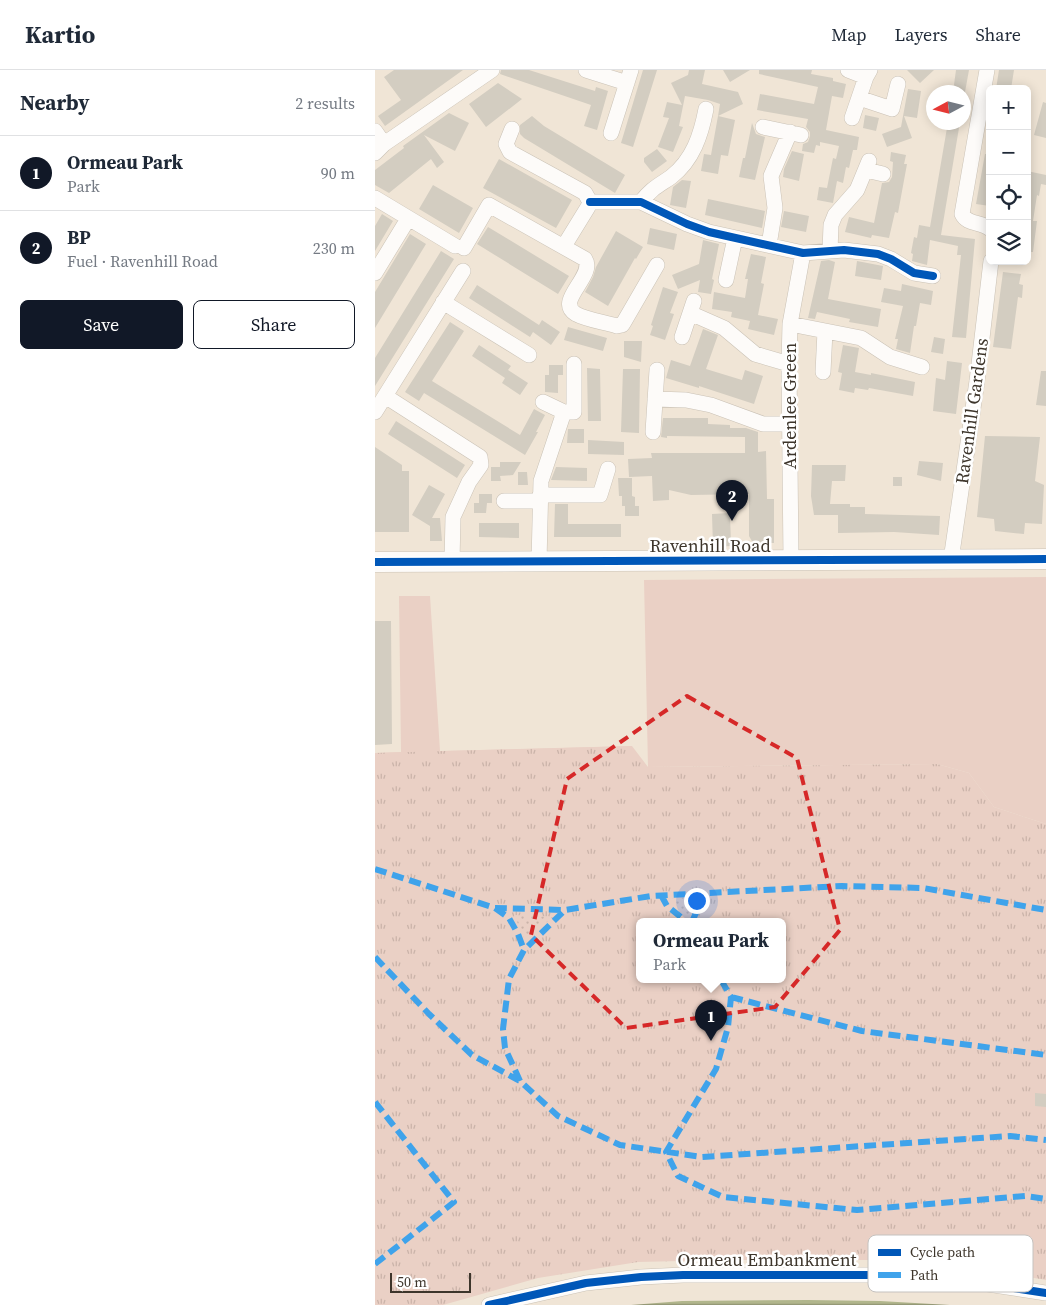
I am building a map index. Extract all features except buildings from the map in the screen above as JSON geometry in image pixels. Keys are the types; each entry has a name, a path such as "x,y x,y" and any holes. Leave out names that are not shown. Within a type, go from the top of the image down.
{"main road":[{"name":"Ravenhill Road","path":"375,562 1046,559"}],"street":[{"path":"375,131 380,148 492,70"},
{"path":"586,70 629,76 611,133"},
{"path":"848,70 868,74 852,118"},
{"path":"986,226 968,221 962,214 987,70"},
{"path":"859,98 892,109 898,84"},
{"path":"641,202 649,192 671,177 690,157 699,138 707,109"},
{"path":"763,126 795,134 771,176 775,208 769,245"},
{"path":"512,129 506,144 510,152 585,193 590,202"},
{"path":"830,251 831,224 835,215 857,190 867,166 883,174"},
{"path":"375,198 408,219 459,247 489,205 585,258 588,266 569,300 571,309 577,315 617,326 622,325 657,265"},
{"path":"590,202 641,202 687,224 735,238 803,253 844,250 878,254 891,259 897,271 933,276"},
{"path":"564,246 590,202"},
{"path":"375,272 408,219"},
{"path":"726,280 735,238"},
{"name":"Ardenlee Green","path":"791,560 790,324 803,253"},
{"name":"Ravenhill Gardens","path":"951,560 977,381 991,265"},
{"path":"375,412 463,271"},
{"path":"443,302 529,356"},
{"path":"682,337 692,307 724,328 755,354 789,364"},
{"path":"790,324 861,338 890,357 922,367"},
{"path":"823,372 825,331"},
{"path":"543,402 564,412 574,412 574,364"},
{"path":"653,432 657,370"},
{"path":"385,396 479,457 481,466 469,482 453,517 452,562"},
{"path":"655,399 686,400 711,405 763,424 789,424"},
{"path":"539,562 540,498 543,471 564,412"},
{"path":"503,501 600,495 608,469"},
{"name":"Ormeau Embankment","path":"489,1305 586,1283 641,1277 683,1275 868,1275"},
{"name":"Ormeau Embankment","path":"1033,1291 1046,1293"}],"highlighted area":[{"path":"687,696 797,758 840,930 775,1007 626,1028 531,935 567,779"}],"green space":[{"path":"1046,577 1046,824 994,807 969,773 937,764 648,767 644,580"},
{"path":"399,596 430,596 440,751 632,746 633,783 375,753 401,752"},
{"path":"632,746 648,767 937,764 969,773 994,807 1046,824 1046,1280 1033,1278 1033,1235 868,1235 868,1260 638,1262 538,1278 443,1305 375,1305 375,753"},
{"path":"698,896 699,900 690,915 687,916 671,902 671,899"},
{"path":"514,915 553,917 525,940"}],"shaded area":[{"path":"682,1301 880,1301 950,1305 631,1305"}],"marked path":[{"path":"375,869 495,908 565,910 651,896 842,886 923,888 1046,910"},
{"path":"694,918 705,892"},
{"path":"661,895 667,906 682,918"},
{"path":"495,908 509,918 524,950"},
{"path":"520,1081 505,1048 503,1029 509,979 524,950 565,910"},
{"path":"375,957 429,1014 472,1055 520,1081 558,1116 620,1145 702,1157 1010,1136 1046,1140"},
{"path":"723,983 731,997 728,1027 716,1069 666,1152 678,1176 723,1197 857,1210 1025,1196 1046,1199"},
{"path":"731,997 862,1031 1046,1055"},
{"path":"375,1102 454,1202 375,1264"}],"cycle path":[{"path":"590,202 641,202 687,224 709,232 803,253 844,250 878,254 891,259 914,273 933,276"},
{"path":"375,562 1046,559"},
{"path":"489,1305 586,1283 641,1277 683,1275 868,1275"},
{"path":"1033,1291 1046,1293"}],"place":[{"name":"BP","path":"732,521"},
{"name":"Ormeau Park","path":"711,1041"}]}
